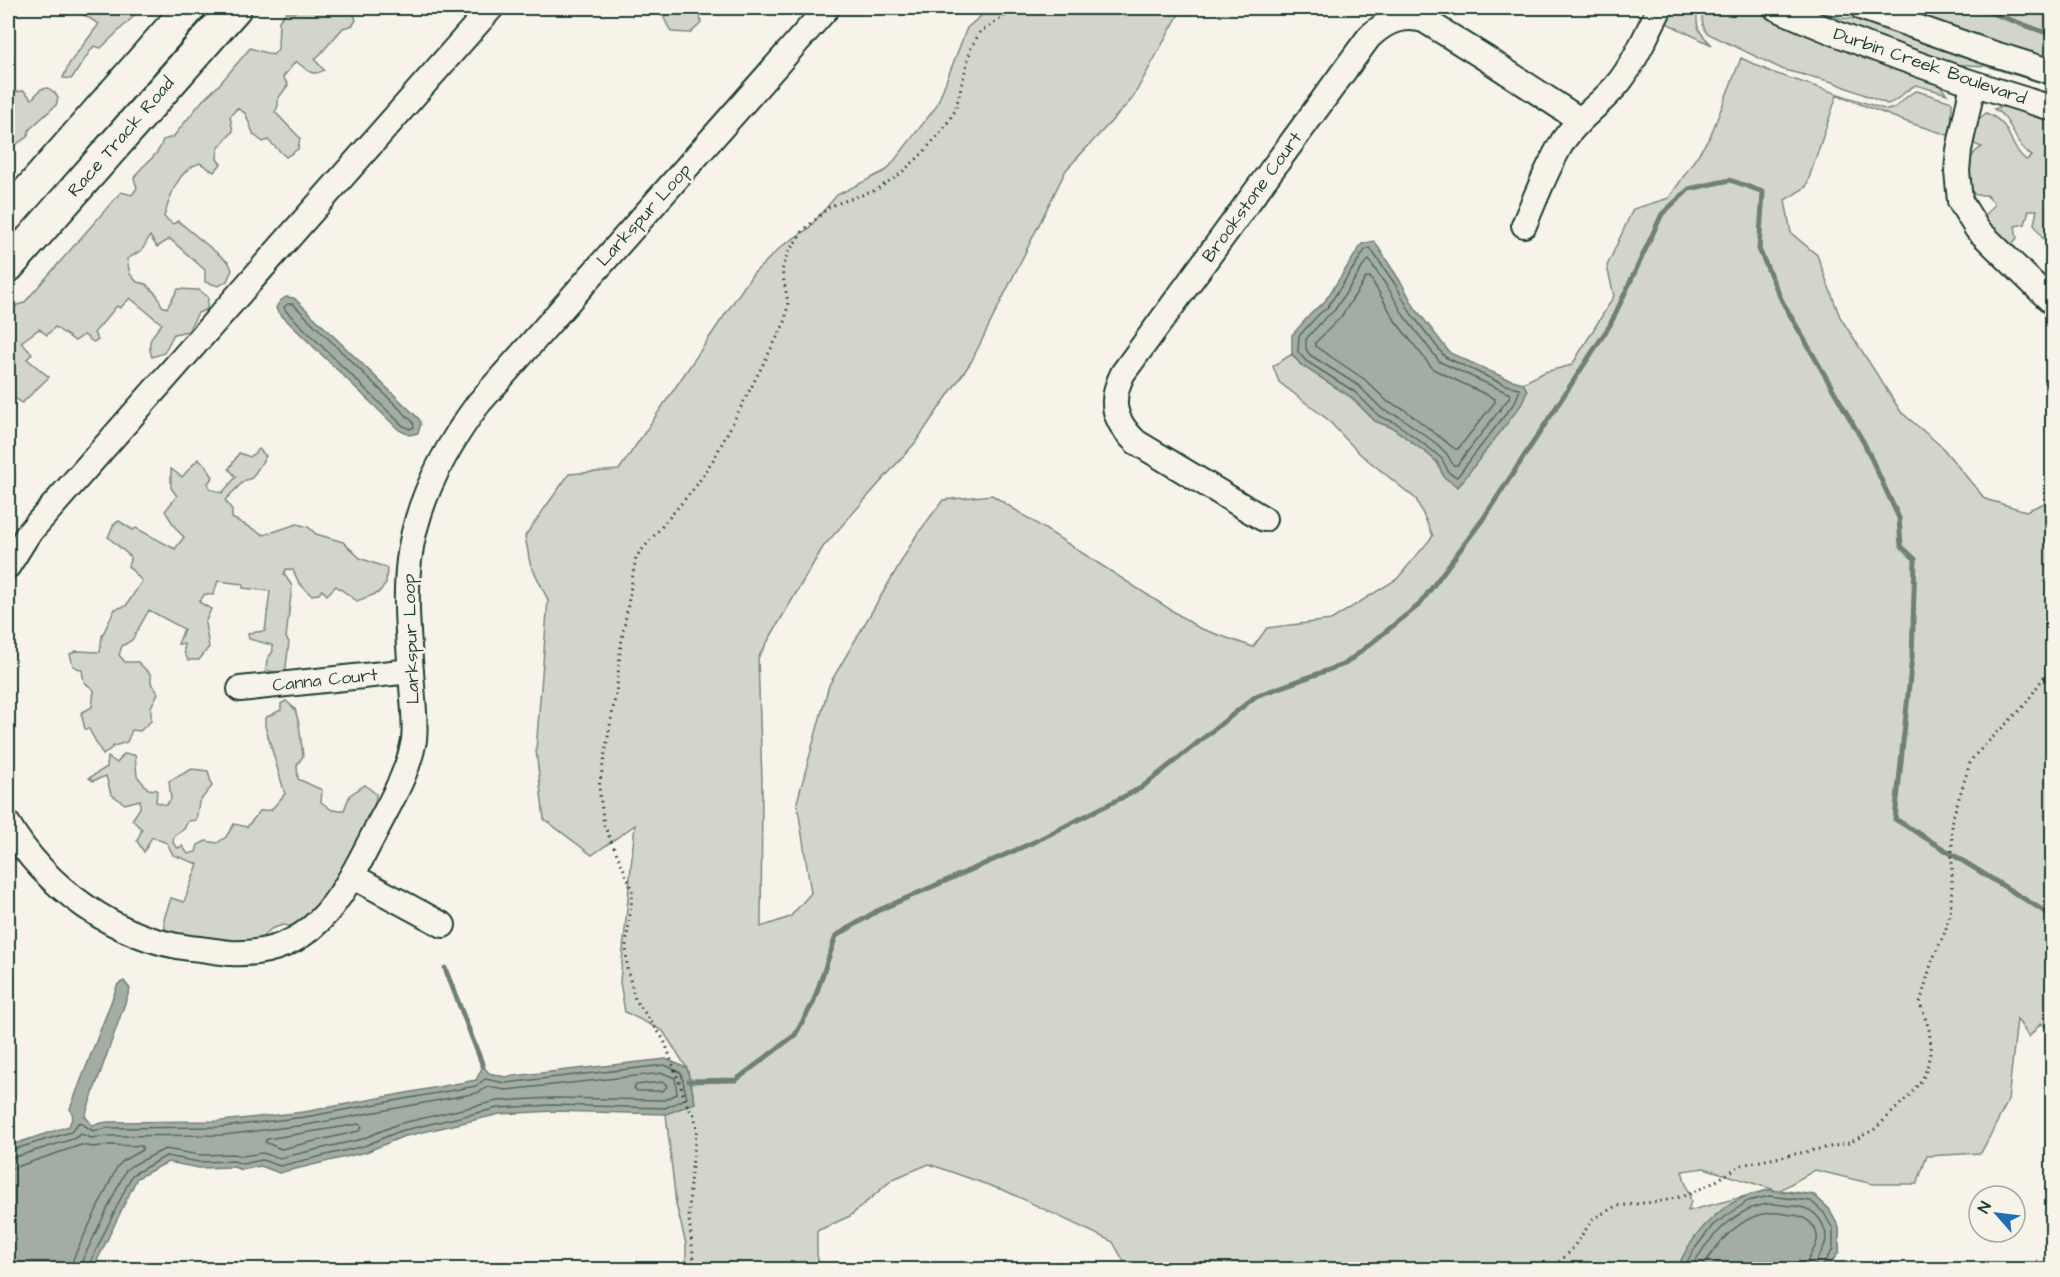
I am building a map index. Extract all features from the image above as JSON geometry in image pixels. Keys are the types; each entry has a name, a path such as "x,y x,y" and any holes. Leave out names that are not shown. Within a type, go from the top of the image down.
{"main road":[{"name":"Race Track Road","path":"8,215 189,8"},
{"name":"Race Track Road","path":"8,266 235,8"}],"street":[{"path":"8,566 28,534 491,8"},
{"name":"Larkspur Loop","path":"8,824 30,857 50,877 93,911 132,932 151,939 181,947 233,953 270,949 296,939 326,914 352,876 409,761 414,739 414,717 406,596 409,558 416,525 431,482 460,429 478,404 827,8"},
{"path":"1524,225 1553,159 1564,140 1580,120 1621,80 1660,8"},
{"name":"Durbin Creek Boulevard","path":"1776,8 1835,34 1973,84 2052,108"},
{"name":"Durbin Creek Boulevard","path":"1863,8 2052,72"},
{"name":"Brookstone Court","path":"1264,519 1136,442 1125,431 1117,417 1114,402 1116,387 1123,373 1369,38 1380,27 1394,20 1416,18 1424,21 1580,120"},
{"path":"1973,84 1959,150 1957,171 1960,201 1977,229 2052,302"},
{"name":"Canna Court","path":"240,689 411,671"},
{"path":"352,876 443,925"}],"path":[{"path":"695,1269 689,1219 690,1182 697,1128 664,1040 635,999 627,968 626,946 633,890 604,825 599,787 617,687 620,651 636,557 696,486 731,430 785,322 788,303 782,271 787,254 808,226 830,206 876,190 900,174 919,157 942,131 955,111 976,38 980,32 1017,8"},
{"path":"1550,1269 1570,1252 1593,1219 1616,1206 1664,1201 1687,1195 1713,1183 1741,1165 1849,1143 1875,1130 1905,1101 1928,1068 1931,1038 1920,1003 1932,961 1950,915 1951,833 1954,810 1974,756 2024,706 2052,664"}],"shaded area":[{"path":"80,8 135,8 134,16 101,48 94,46 71,79 63,78 69,64 99,24 79,12"},
{"path":"299,8 352,8 356,20 353,25 343,28 315,60 324,70 313,73 296,61 283,77 288,85 278,99 275,112 300,138 298,149 286,157 268,140 263,142 254,135 245,113 237,108 230,117 233,131 218,149 217,159 221,164 214,172 200,163 186,172 176,185 164,217 173,224 178,221 229,263 232,270 227,281 219,286 205,282 205,270 170,239 157,247 150,236 142,250 127,259 130,274 137,282 146,284 157,295 162,306 167,308 178,289 199,290 208,297 207,309 198,313 188,331 174,334 164,353 152,357 151,339 162,324 130,298 120,308 117,306 94,333 98,340 93,342 84,335 75,341 55,327 47,335 39,329 21,342 32,354 27,359 49,377 22,403 8,393 8,316 17,305 24,303 121,192 132,195 137,188 134,178 141,168 154,157 163,140 173,137 250,48 273,55 278,49 279,21 286,12 294,13"},
{"path":"667,8 699,8 701,23 691,33 671,32 664,18"},
{"path":"990,8 1186,8 1179,14 1132,99 1066,170 971,362 915,443 823,547 758,658 762,782 761,927 790,917 811,893 797,802 829,685 916,536 943,500 992,495 1199,628 1253,647 1267,628 1331,620 1397,579 1433,536 1416,499 1359,453 1327,419 1279,382 1273,366 1292,354 1301,365 1351,397 1375,421 1393,428 1429,455 1437,462 1444,477 1458,487 1527,391 1523,383 1545,372 1572,365 1614,296 1607,266 1633,209 1669,198 1710,137 1741,58 1771,72 1887,110 1917,91 1952,102 1951,136 1837,95 1806,187 1785,200 1791,233 1817,255 1840,317 1901,412 1941,446 1985,499 2026,511 2052,500 2052,979 2049,982 2052,992 2052,1032 2041,1023 2029,1037 2017,1019 2008,1101 1981,1153 1927,1156 1917,1184 1873,1184 1815,1170 1780,1190 1814,1195 1829,1209 1839,1228 1839,1252 1826,1269 1128,1269 1113,1242 1008,1192 929,1164 893,1179 850,1216 817,1231 817,1255 820,1269 686,1269 686,1244 676,1204 666,1114 695,1102 687,1068 663,1031 625,1012 620,982 635,825 592,855 544,819 536,750 548,600 530,563 525,536 569,474 619,470 752,275 782,246 808,229 837,195 887,170 936,107 967,28","holes":["1704,1168 1775,1190 1688,1211 1691,1201 1682,1171"]},
{"path":"1669,8 1697,8 1698,28 1712,45 1662,21"},
{"path":"1703,8 1750,8 1801,31 1930,79 1947,94 1916,85 1887,104 1833,82 1784,70 1707,33 1702,18"},
{"path":"1806,8 1840,18 1863,19 2052,83 2052,86 1986,66 1950,64 1884,41"},
{"path":"1899,8 2031,8 2052,14 2052,59 1972,34"},
{"path":"48,88 58,98 56,105 30,129 27,137 8,150 9,92 24,91 32,99 41,89"},
{"path":"2012,107 2052,120 2052,242 2043,239 2034,224 2037,210 2029,210 2025,224 2015,226 2017,238 2012,244 2004,246 1981,220 1995,204 1986,195 1976,195 1969,190 1970,160 1982,147 1969,142 1975,122 1986,113 2002,123 2019,154 2026,160 2032,156 2021,146 2006,119 1994,109"},
{"path":"259,449 266,456 252,478 244,481 225,500 232,510 232,518 264,535 297,524 308,527 316,534 343,542 360,558 387,568 386,584 378,593 357,601 336,586 327,595 322,590 319,594 311,595 299,583 293,570 286,569 284,574 292,586 286,638 289,642 285,675 266,670 267,660 273,651 272,645 249,639 248,633 265,631 270,591 243,588 243,584 218,581 213,595 205,594 199,602 211,609 205,623 209,647 199,660 188,660 184,652 184,644 178,644 184,629 149,610 132,640 122,646 119,655 125,662 138,662 151,675 151,683 158,693 151,707 151,721 140,731 132,730 127,742 114,746 103,755 89,729 85,729 81,713 92,707 94,690 84,682 82,670 73,666 70,654 76,651 100,652 102,636 115,609 126,606 142,581 128,566 131,557 108,537 114,524 119,521 175,549 184,537 165,511 177,496 171,488 171,469 182,477 198,459 213,477 208,483 210,489 222,493 236,477 229,469 239,453 250,457"},
{"path":"286,701 295,709 299,724 303,756 297,765 298,779 322,790 321,802 332,810 344,810 350,795 365,785 376,794 375,810 367,816 360,837 322,904 295,927 283,925 271,929 258,941 208,946 166,935 164,919 171,898 184,902 198,864 173,855 167,843 152,837 144,852 137,841 142,829 132,820 140,808 140,800 125,804 111,794 106,776 93,781 89,778 107,767 108,757 117,763 124,754 135,755 137,776 148,789 157,790 156,802 166,805 171,799 169,781 192,769 208,771 212,786 199,802 196,820 188,821 184,829 174,836 173,843 178,848 182,846 188,854 196,852 198,845 206,841 217,843 226,837 234,824 247,827 260,811 271,810 285,794 265,726 265,718 281,710 281,704"}],"water":[{"path":"1374,241 1415,308 1450,353 1505,378 1523,383 1527,391 1521,405 1458,487 1444,477 1437,462 1429,455 1393,428 1375,421 1351,397 1301,365 1292,354 1292,335 1315,309 1323,304 1362,244"},
{"path":"286,297 294,298 419,419 421,424 418,433 409,435 399,430 278,312 276,308"},
{"path":"124,981 130,989 85,1116 92,1125 107,1122 221,1121 304,1112 476,1080 483,1066 489,1073 505,1077 666,1059 687,1068 695,1103 666,1114 553,1111 500,1114 402,1137 366,1152 279,1173 261,1166 241,1170 234,1167 199,1168 168,1162 137,1178 93,1269 8,1269 8,1146 69,1126 73,1116 70,1109 118,984"},
{"path":"1769,1190 1814,1195 1829,1209 1839,1228 1839,1252 1826,1269 1677,1269 1688,1247 1714,1217 1746,1196"}],"waterway":[{"path":"1978,8 2052,35"},
{"path":"689,1081 736,1080 795,1035 813,1003 836,936 877,911 1034,842 1141,788 1256,696 1345,664 1419,605 1483,519 1610,325 1662,214 1689,189 1730,180 1763,192 1759,249 1782,301 1864,443 1899,518 1901,546 1915,559 1912,657 1895,819 2052,916"},
{"path":"445,968 483,1066"}]}
